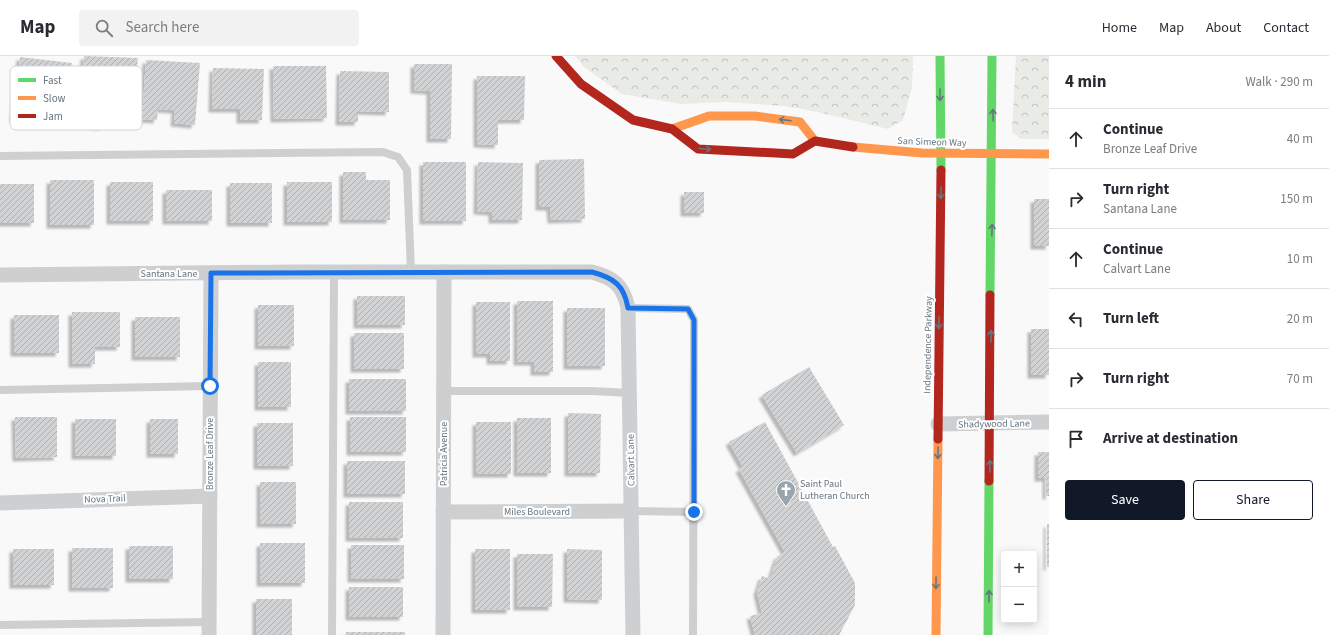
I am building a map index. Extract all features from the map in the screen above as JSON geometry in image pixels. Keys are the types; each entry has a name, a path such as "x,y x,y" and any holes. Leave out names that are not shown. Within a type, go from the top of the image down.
{"main road":[{"path":"556,56 582,84 604,101 633,120 672,129 698,149 793,154 815,141 800,122 755,116 709,116 672,129"},
{"name":"Independence Parkway","path":"936,635 941,154 940,56"},
{"path":"988,635 993,154 992,56"},
{"name":"San Simeon Way","path":"815,141 855,147 941,154 1049,154"}],"street":[{"name":"Santana Lane","path":"0,275 334,272 592,272 604,275 621,287"},
{"name":"Patricia Avenue","path":"443,635 444,272"},
{"name":"Bronze Leaf Drive","path":"209,629 211,273"},
{"name":"Calvart Lane","path":"621,287 626,296 628,308 633,635"},
{"name":"Shadywood Lane","path":"938,424 1049,422"},
{"name":"Nova Trail","path":"0,503 210,496"},
{"name":"Miles Boulevard","path":"444,512 631,511"}],"lane":[{"path":"0,156 383,152 398,157 407,170 411,272"},
{"path":"332,635 334,272"},
{"path":"628,308 688,309 694,320 693,635"},
{"path":"0,390 210,386"},
{"path":"444,391 592,391 630,393"},
{"path":"631,511 694,512"},
{"path":"0,625 209,629"}],"green space":[{"path":"575,56 913,56 912,87 903,120 888,129 818,112 785,106 725,102 682,104 622,94 584,67"},
{"path":"1016,56 1049,56 1049,139 1021,139 1012,132"}],"building":[{"path":"84,56 138,58 137,66 83,66"},
{"path":"20,57 72,63 72,66 19,66"},
{"path":"146,60 200,63 195,125 174,123 175,110 158,109 157,120 142,119"},
{"path":"414,64 452,64 451,139 430,139 430,91 414,90"},
{"path":"273,66 326,66 327,118 274,119"},
{"path":"213,68 264,69 262,120 240,120 240,109 212,109"},
{"path":"340,71 389,72 389,112 358,111 358,122 339,122"},
{"path":"477,76 525,76 524,120 498,120 498,145 477,144"},
{"path":"584,159 585,219 551,220 550,207 539,207 539,160"},
{"path":"423,162 466,162 466,221 423,221"},
{"path":"478,162 523,163 522,220 492,220 492,212 477,211"},
{"path":"343,172 366,172 366,180 390,180 390,220 343,220"},
{"path":"50,180 94,180 94,225 50,225"},
{"path":"110,182 153,182 153,221 110,221"},
{"path":"287,182 332,182 332,222 287,222"},
{"path":"230,183 272,183 272,223 230,223"},
{"path":"0,184 34,184 34,223 0,223"},
{"path":"166,190 212,190 212,221 166,221"},
{"path":"684,192 704,192 704,213 684,213"},
{"path":"1034,199 1049,199 1049,246 1034,246"},
{"path":"357,296 405,296 405,325 357,325"},
{"path":"517,301 553,301 553,372 534,372 534,362 517,362"},
{"path":"476,302 510,302 510,361 490,361 490,354 476,354"},
{"path":"258,305 294,305 294,346 258,346"},
{"path":"567,308 605,308 605,366 567,366"},
{"path":"72,312 120,312 120,347 95,347 95,364 72,364"},
{"path":"14,315 59,315 59,353 14,353"},
{"path":"135,317 180,317 180,357 135,357"},
{"path":"1031,329 1049,329 1049,375 1031,375"},
{"path":"354,333 404,333 404,369 354,369"},
{"path":"258,362 291,362 291,407 258,407"},
{"path":"809,367 844,425 797,453 762,395"},
{"path":"349,379 406,379 406,411 349,411"},
{"path":"568,413 601,414 600,473 568,473"},
{"path":"15,417 57,417 57,457 16,458"},
{"path":"350,417 406,417 406,452 350,452"},
{"path":"517,418 551,418 551,473 517,473"},
{"path":"75,419 116,419 116,456 75,456"},
{"path":"150,419 178,419 178,454 150,454"},
{"path":"476,422 511,422 511,474 476,474"},
{"name":"Saint Paul Lutheran Church","path":"765,422 833,547 835,546 855,583 855,605 839,635 825,635 821,633 820,635 755,635 750,616 762,613 757,592 762,576 770,579 777,557 785,552 739,469 743,467 729,442"},
{"path":"257,423 293,423 293,466 257,466"},
{"path":"1038,452 1049,452 1049,496 1046,496 1046,478 1038,478"},
{"path":"347,461 405,461 405,494 347,494"},
{"path":"260,482 296,482 296,524 260,524"},
{"path":"349,502 403,502 403,538 349,538"},
{"path":"1047,524 1049,524 1049,567 1047,567"},
{"path":"260,543 305,543 305,583 260,583"},
{"path":"351,545 404,545 404,579 351,579"},
{"path":"129,546 173,546 173,579 129,579"},
{"path":"72,548 113,548 113,588 72,588"},
{"path":"13,549 54,549 54,585 13,585"},
{"path":"475,549 510,549 510,610 475,610"},
{"path":"567,549 602,550 602,600 567,599"},
{"path":"517,554 553,554 552,607 517,607"},
{"path":"349,587 403,587 403,617 349,617"},
{"path":"256,599 292,599 292,635 256,635"},
{"path":"346,632 405,632 405,635 346,635"}],"traffic: fast":[{"path":"940,56 941,170"},
{"path":"990,295 992,56"},
{"path":"988,635 989,481"}],"traffic: slow":[{"path":"672,129 709,116 755,116 800,122 815,141"},
{"path":"853,147 922,153 1049,154"},
{"path":"936,635 938,439"}],"traffic: jam":[{"path":"556,56 581,84 633,120 672,129 698,149 793,154 815,141 853,147"},
{"path":"938,439 941,170"},
{"path":"989,481 990,295"}],"place":[{"name":"Saint Paul Lutheran Church","path":"786,507"}],"route":[{"path":"210,386 211,273 592,272 604,275 621,287 626,296 628,308 688,309 694,320 694,512"}]}
